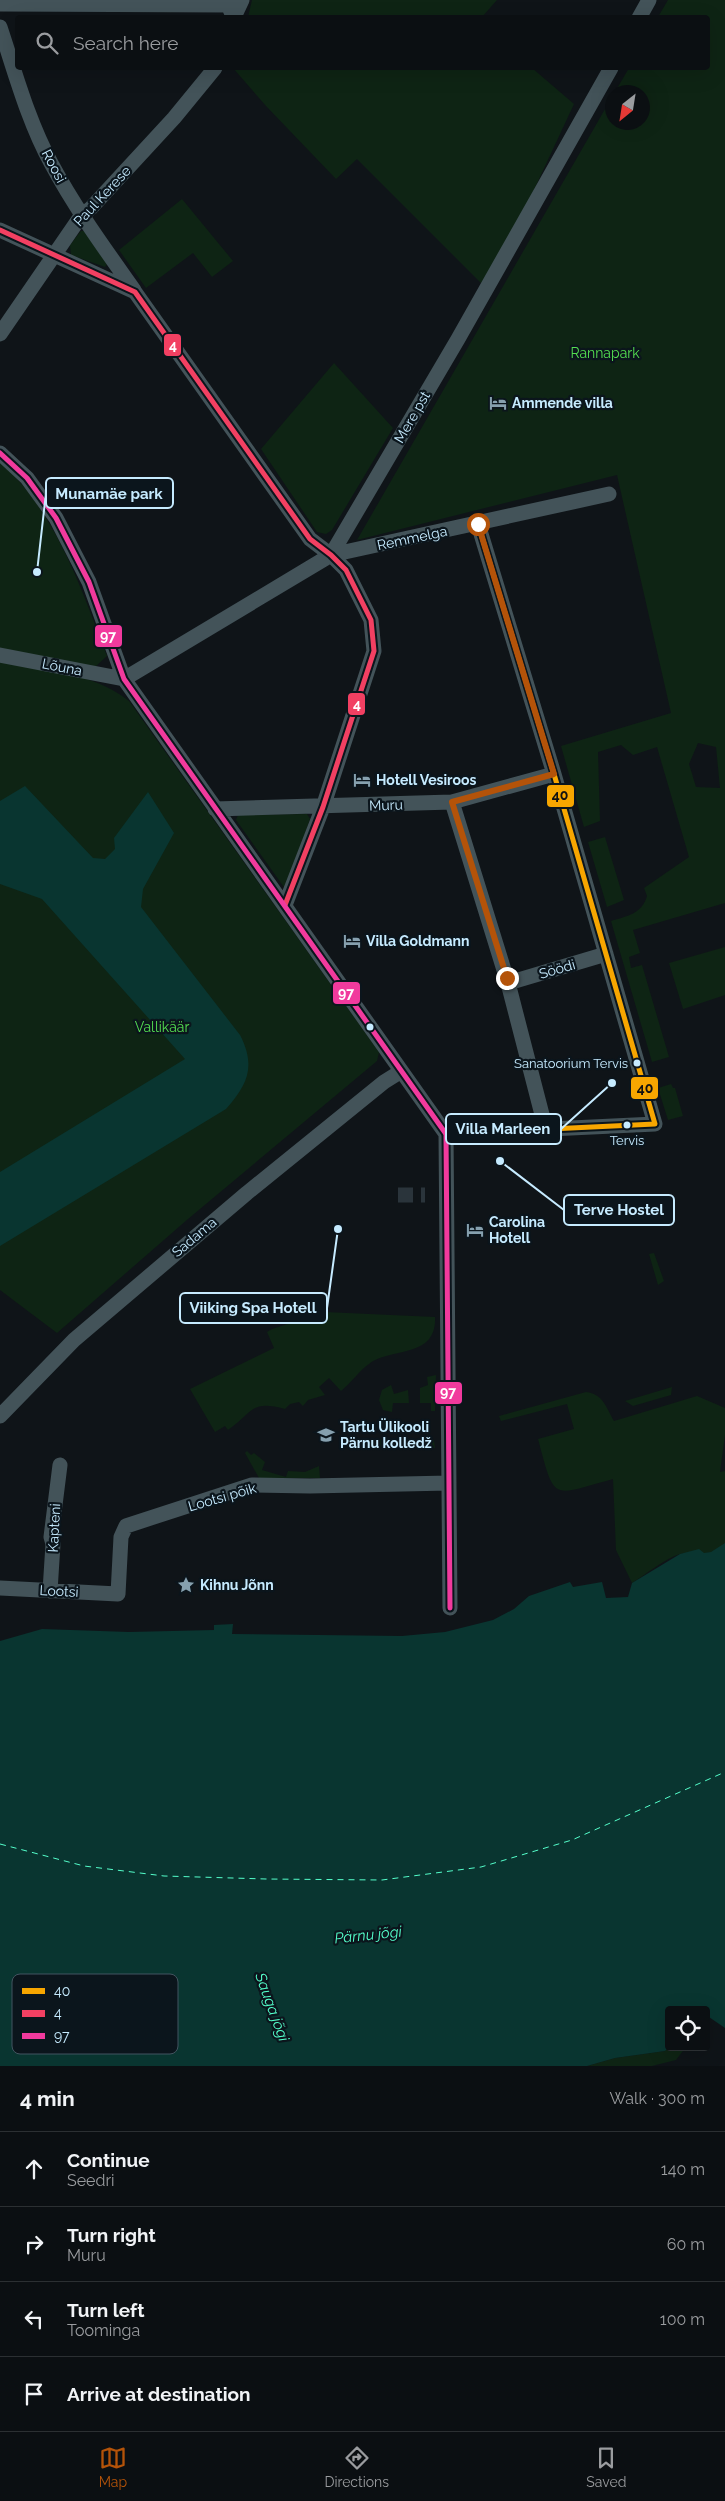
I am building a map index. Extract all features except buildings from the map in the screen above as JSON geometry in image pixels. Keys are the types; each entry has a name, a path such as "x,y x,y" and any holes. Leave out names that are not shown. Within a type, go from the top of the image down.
{"street":[{"path":"641,15 648,1"},
{"path":"0,4 235,8"},
{"name":"Roosi","path":"0,27 15,70"},
{"name":"Roosi","path":"15,70 42,146 82,216 310,539 331,555 346,570 371,620 374,651 323,807 285,905"},
{"name":"Paul Kerese","path":"0,334 82,216 174,118 213,70"},
{"name":"Mere pst","path":"124,679 331,555 453,347 610,70"},
{"path":"0,230 135,292"},
{"path":"0,454 27,478 56,518 88,582 124,679 285,905 400,1072 446,1134 450,1608"},
{"name":"Remmelga","path":"331,555 609,494"},
{"path":"446,1134 655,1124 554,774 478,524"},
{"name":"Lõuna","path":"0,655 124,679"},
{"name":"Muru","path":"215,809 452,802 554,774"},
{"path":"452,802 508,983 546,1130"},
{"name":"Söödi","path":"508,983 606,954"},
{"name":"Sadama","path":"0,1416 74,1340 254,1187 384,1082 400,1072"},
{"name":"Kapteni","path":"50,1591 53,1544 51,1537 60,1465"},
{"name":"Lootsi põik","path":"118,1594 121,1537 126,1526 252,1486 449,1483"},
{"name":"Lootsi","path":"0,1588 118,1594"}],"green space":[{"path":"252,0 497,0 484,15 248,15"},
{"name":"Rannapark","path":"668,0 725,0 725,903 633,930 640,953 629,957 631,968 642,965 669,1057 652,1062 611,921 638,911 647,896 644,888 689,857 657,747 633,755 621,745 598,752 600,821 584,827 561,746 671,713 617,475 357,540 605,109 605,130 650,130 650,85 619,85 628,70 710,70 710,15 659,15","holes":["698,743 716,747 720,788 696,787 689,764"]},
{"path":"235,70 534,70 574,104 511,239 484,286 357,159 336,179 266,106"},
{"path":"182,199 233,261 212,277 193,253 146,288 119,250"},
{"path":"81,231 84,231 107,264 105,267 71,255 70,245"},
{"path":"334,363 393,428 332,530 326,534 317,532 261,449"},
{"path":"0,462 20,482 37,504 65,552 107,656 95,667 0,648"},
{"name":"Vallikäär","path":"0,661 84,678 115,691 129,701 379,1052 377,1061 188,1219 57,1333 0,1290"},
{"path":"307,814 310,819 286,890 236,820 238,815"},
{"path":"605,837 624,900 607,907 588,842"},
{"path":"725,947 725,995 683,1009 669,963"},
{"path":"671,1084 675,1088 683,1116 668,1120 658,1088"},
{"path":"654,1253 664,1281 658,1285 649,1254"},
{"path":"325,1312 435,1317 434,1330 429,1340 421,1346 389,1355 369,1364 341,1391 329,1378 319,1387 325,1395 308,1400 303,1406 299,1402 290,1404 285,1409 274,1406 258,1407 228,1430 225,1426 215,1432 190,1389 274,1348 267,1332 272,1329"},
{"path":"436,1375 435,1411 431,1411 431,1403 420,1403 420,1388 428,1385 427,1377"},
{"path":"391,1385 394,1394 408,1390 409,1403 393,1403 392,1412 383,1410 379,1400 382,1390"},
{"path":"672,1387 671,1395 633,1406 625,1401"},
{"path":"586,1392 600,1398 614,1421 697,1396 725,1408 725,1435 720,1472 725,1471 725,1543 721,1548 716,1551 686,1553 674,1556 632,1583 616,1550 613,1479 567,1491 559,1489 553,1484 548,1475 538,1439 574,1429 567,1404 501,1421 499,1416"},
{"path":"369,1439 434,1440 435,1448 370,1447"},
{"path":"247,1451 251,1455 254,1453 265,1462 262,1470 286,1477 288,1471 305,1472 319,1466 320,1478 259,1478 245,1453"},
{"path":"665,2051 683,2051 676,2060 652,2066 587,2066 615,2058"}],"water":[{"path":"25,786 93,858 105,859 115,849 114,838 148,792 174,833 143,889 141,907 240,1035 248,1056 248,1065 247,1074 240,1091 226,1109 0,1246 0,1172 185,1059 42,899 0,884 0,801"},
{"path":"725,1543 725,2028 710,2018 710,2006 665,2006 665,2051 615,2058 587,2066 0,2066 0,1641 42,1629 129,1632 214,1630 214,1625 233,1624 232,1634 402,1636 445,1632 493,1620 514,1609 529,1596 570,1582 573,1587 602,1582 606,1598 628,1597 632,1583 680,1554 699,1549 704,1553 711,1552"}],"ferry route":[{"path":"0,1844 84,1866 164,1876 382,1880 481,1867 572,1840 725,1772"}],"tunnel":[{"path":"398,1195 425,1195"}],"transit line":[{"name":"4","path":"0,230 135,292 310,539 331,555 346,570 371,620 374,651 323,807 285,905"},
{"name":"97","path":"0,453 27,478 56,518 89,582 124,679 446,1134 450,1608"},
{"name":"40","path":"446,1134 655,1124 554,774 478,524"}],"place":[{"name":"Ammende villa","path":"498,403"},
{"name":"Munamäe park","path":"37,572"},
{"name":"Hotell Vesiroos","path":"362,780"},
{"name":"Villa Goldmann","path":"352,941"},
{"name":"Sanatoorium Tervis","path":"637,1063"},
{"name":"Villa Marleen","path":"612,1083"},
{"name":"Tervis","path":"627,1125"},
{"name":"Terve Hostel","path":"500,1161"},
{"name":"Viiking Spa Hotell","path":"338,1229"},
{"name":"Carolina Hotell","path":"475,1230"},
{"name":"Tartu Ülikooli Pärnu kolledž","path":"326,1435"},
{"name":"Kihnu Jõnn","path":"186,1585"}],"route":[{"path":"478,524 554,774 452,802 507,978"}],"water label":[{"name":"Pärnu jõgi","path":"368,1935"},
{"name":"Sauga jõgi","path":"272,2007"}]}
